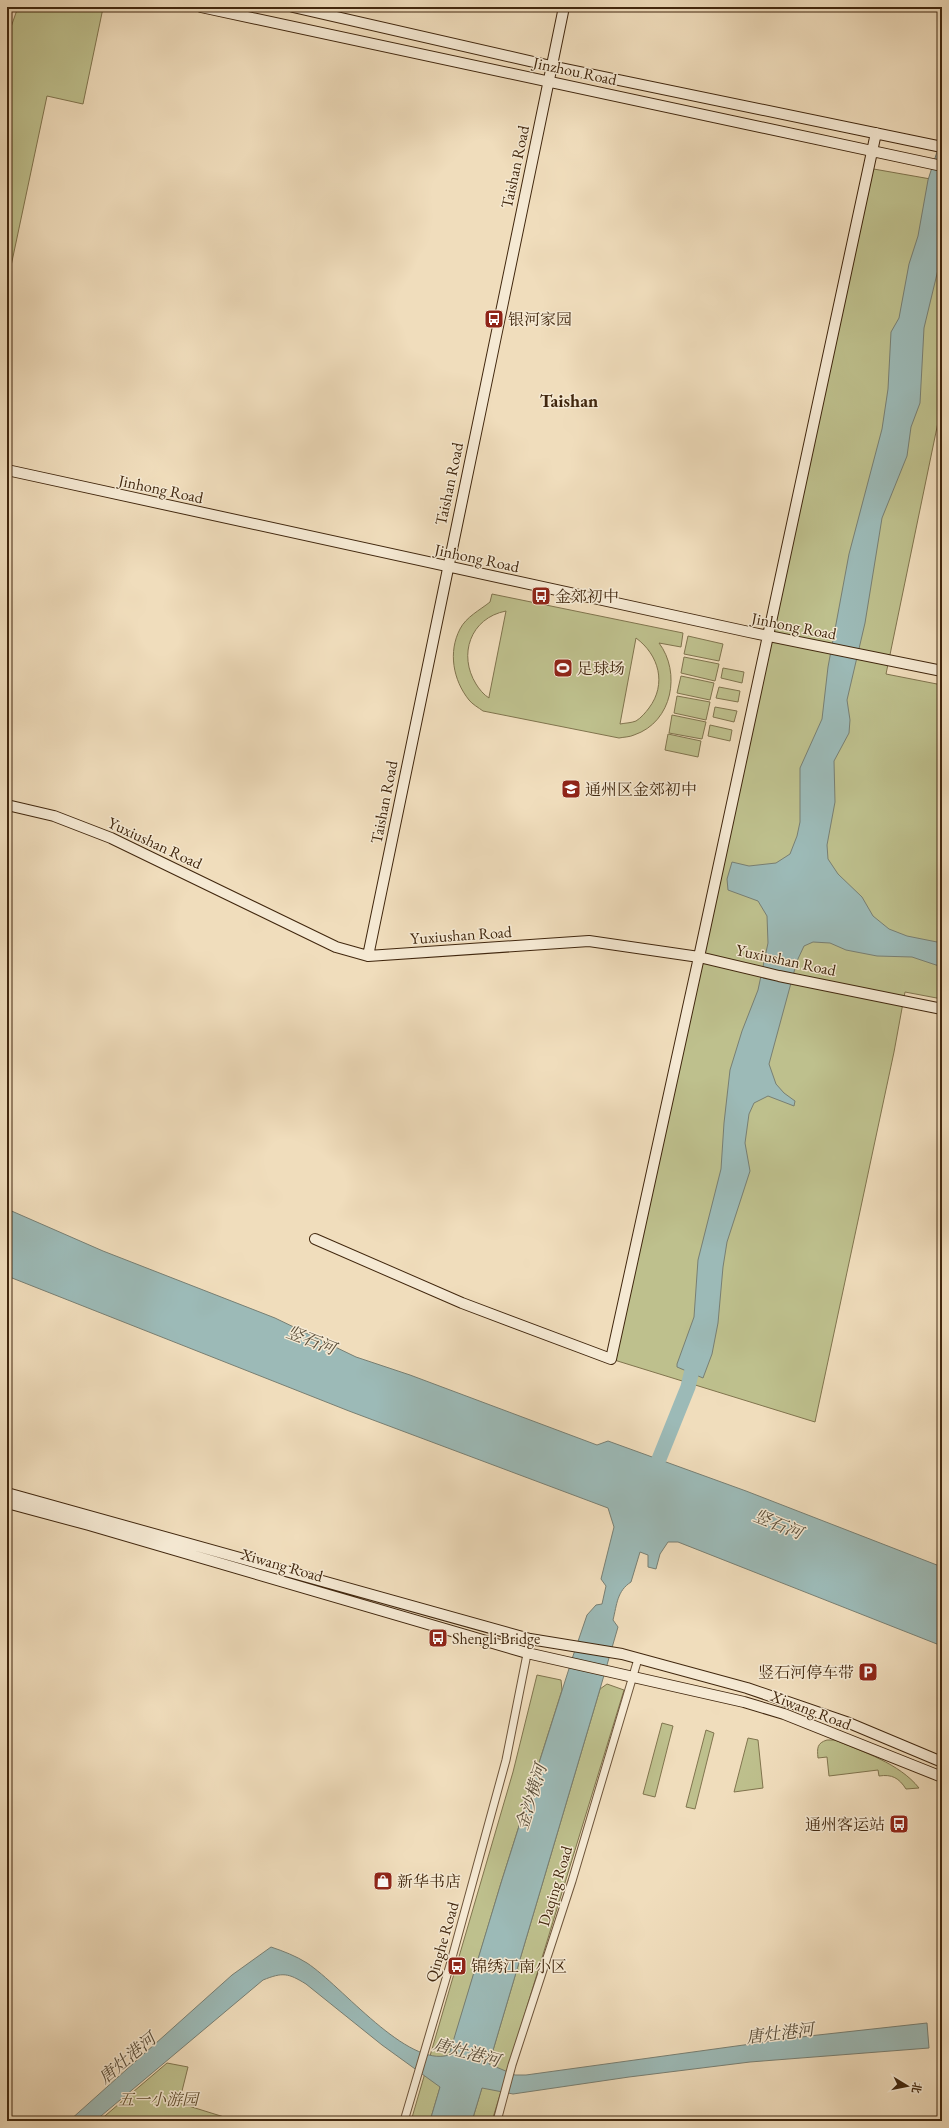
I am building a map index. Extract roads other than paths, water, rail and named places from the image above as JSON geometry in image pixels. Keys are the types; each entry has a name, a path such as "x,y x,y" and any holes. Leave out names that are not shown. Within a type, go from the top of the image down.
{"street":[{"name":"Jinzhou Road","path":"201,7 548,80 871,152 942,166"},
{"name":"Jinzhou Road","path":"293,7 551,66 942,147"},
{"name":"Taishan Road","path":"368,956 564,7"},
{"path":"316,1240 462,1303 611,1359 700,957 876,133"},
{"name":"Jinhong Road","path":"7,470 768,636 942,671"},
{"name":"Yuxiushan Road","path":"7,805 54,816 112,838 336,947 368,956 589,941 700,957 794,979 942,1009"},
{"name":"Xiwang Road","path":"7,1493 389,1601 530,1639 622,1654 747,1688 848,1724 942,1762"},
{"name":"Xiwang Road","path":"7,1503 89,1525 527,1653 744,1702 784,1714 942,1778"},
{"name":"Qinghe Road","path":"404,2121 427,2047 506,1760 530,1639"},
{"name":"Daqing Road","path":"497,2121 512,2065 572,1880 638,1659"}],"water":[{"path":"942,136 942,253 924,328 920,403 911,427 907,456 882,518 865,623 847,700 850,720 849,733 834,761 835,802 827,845 828,859 838,874 862,897 873,916 889,929 907,936 942,943 942,967 912,957 877,956 846,950 830,943 813,942 804,946 797,961 769,1064 776,1084 784,1093 795,1101 794,1106 768,1096 754,1103 749,1114 745,1143 750,1171 727,1242 723,1267 718,1323 712,1354 703,1378 677,1367 677,1364 694,1317 698,1260 721,1169 730,1070 742,1031 758,990 768,943 767,916 758,901 728,890 727,879 732,862 749,866 776,863 790,854 797,836 800,822 800,768 822,719 828,667 849,554 882,429 888,389 891,332 899,318 909,264 918,236 928,180"},
{"path":"7,1209 103,1251 275,1318 356,1357 410,1375 597,1445 608,1441 746,1491 942,1567 942,1646 678,1542 668,1542 660,1554 656,1569 648,1567 648,1555 640,1552 631,1582 623,1589 617,1603 613,1620 618,1627 489,2064 515,2075 526,2075 809,2036 927,2023 929,2048 750,2062 629,2077 513,2094 482,2088 472,2121 430,2121 440,2087 382,2045 306,1984 290,1976 281,1975 263,1980 95,2121 69,2121 232,1975 271,1947 307,1963 395,2038 414,2049 432,2056 449,2055 501,1883 573,1656 587,1615 596,1605 602,1604 606,1586 601,1579 614,1527 608,1508 349,1411 7,1276"}],"waterway":[{"path":"651,1479 688,1387 696,1353"}],"place":[{"name":"银河家园","path":"494,319"},
{"name":"金郊初中","path":"541,596"},
{"name":"足球场","path":"563,668"},
{"name":"通州区金郊初中","path":"571,789"},
{"name":"Shengli Bridge","path":"438,1638"},
{"name":"竖石河停车带","path":"868,1672"},
{"name":"通州客运站","path":"899,1824"},
{"name":"新华书店","path":"383,1881"},
{"name":"锦绣江南小区","path":"457,1966"}],"district":[{"name":"Taishan","path":"569,400"}],"water label":[{"name":"竖石河","path":"311,1340"},
{"name":"竖石河","path":"778,1524"},
{"name":"金沙横河","path":"531,1797"},
{"name":"唐灶港河","path":"780,2033"},
{"name":"唐灶港河","path":"467,2052"},
{"name":"唐灶港河","path":"127,2058"}],"park label":[{"name":"五一小游园","path":"158,2099"}]}
